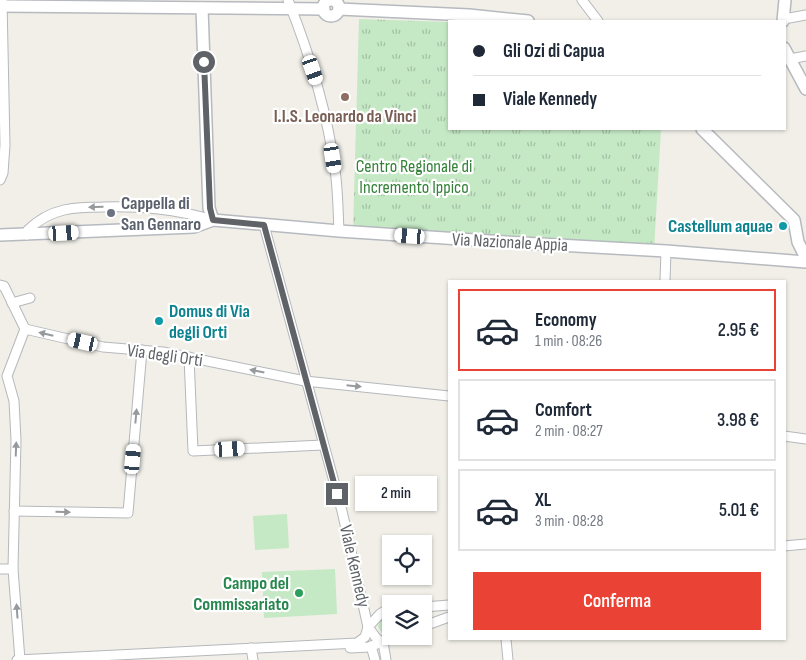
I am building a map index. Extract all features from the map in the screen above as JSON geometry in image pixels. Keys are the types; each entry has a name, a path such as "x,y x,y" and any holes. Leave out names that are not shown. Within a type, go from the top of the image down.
{"main road":[{"path":"783,20 785,0"},
{"path":"2,4 327,3 328,15 333,16 339,9 516,20"},
{"path":"0,234 27,235 194,227 213,220 210,208 202,4"},
{"path":"786,51 806,89"},
{"path":"711,134 794,220 798,242 806,258"},
{"name":"Via Nazionale Appia","path":"213,220 339,231 666,251 806,262"},
{"path":"790,261 798,242"}],"street":[{"path":"582,0 597,20"},
{"path":"0,180 3,173 5,145 2,4"},
{"path":"289,4 318,85 336,172 339,231"},
{"path":"783,20 806,15"},
{"path":"790,59 806,56"},
{"path":"27,235 28,230 44,217 55,212 75,208 146,207 213,220"},
{"name":"Viale Kennedy","path":"252,654 357,643 365,637 368,627 342,511 264,225"},
{"path":"666,251 666,280"},
{"path":"0,284 4,286 25,329 4,376 14,401 13,569 19,660 252,654"},
{"path":"12,303 30,298"},
{"name":"Via degli Orti","path":"25,329 103,347 163,352 305,381 448,396"},
{"path":"14,511 128,513 142,350"},
{"path":"189,357 193,451 324,445"},
{"path":"786,436 806,439"},
{"path":"788,546 806,543"},
{"path":"0,569 13,569"},
{"path":"432,606 448,605"},
{"path":"364,607 370,611 382,610"},
{"path":"382,613 368,627 382,641"},
{"path":"432,623 448,617"},
{"path":"506,640 508,660"},
{"path":"130,660 371,646 382,642"},
{"path":"384,645 386,660"},
{"path":"371,646 375,660"}],"green space":[{"name":"Centro Regionale di Incremento Ippico","path":"359,19 448,22 448,130 661,130 654,250 353,232"},
{"path":"287,514 289,548 255,550 253,516"},
{"name":"Campo del Commissariato","path":"335,569 337,614 264,618 262,572"},
{"path":"382,618 382,633 378,627"}],"place":[{"name":"I.I.S. Leonardo da Vinci","path":"345,97"},
{"name":"Cappella di San Gennaro","path":"111,213"},
{"name":"Castellum aquae","path":"783,226"},
{"name":"Domus di Via degli Orti","path":"159,321"},
{"name":"Campo del Commissariato","path":"299,593"}],"route":[{"path":"204,62 210,208 213,220 264,225 337,494"}]}
